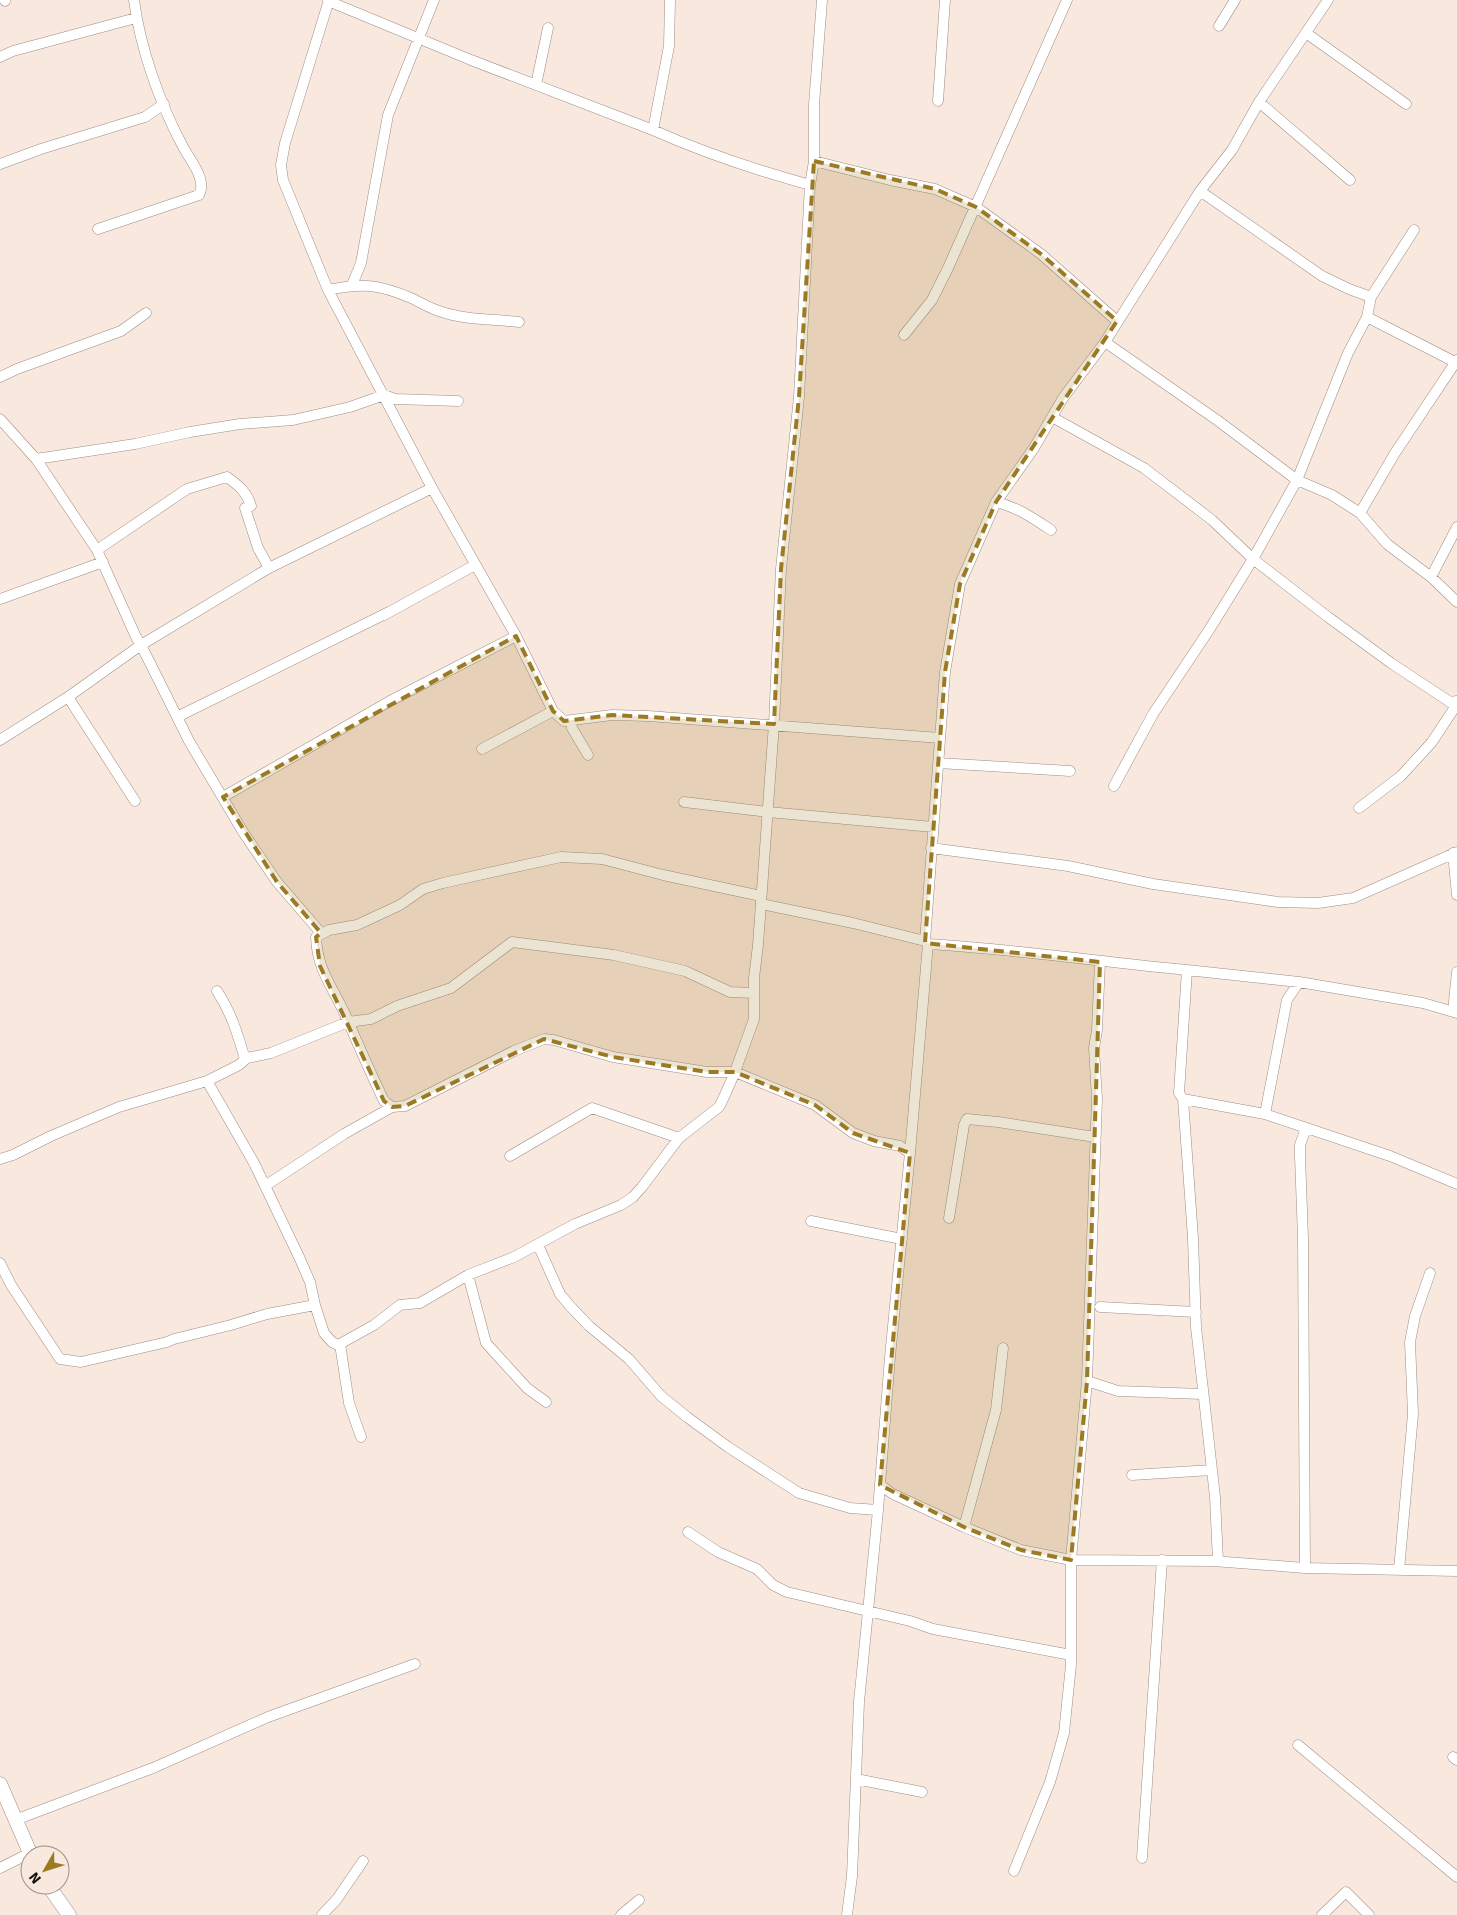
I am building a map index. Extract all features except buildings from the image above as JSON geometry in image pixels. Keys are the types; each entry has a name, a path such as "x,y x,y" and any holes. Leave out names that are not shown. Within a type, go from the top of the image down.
{"street":[{"path":"98,229 199,195 203,186 198,173 186,155 172,126 146,58 136,18 134,0"},
{"path":"810,185 750,168 689,146 328,0 285,144 281,165 288,196 328,290 432,488 516,636 553,711 559,718 564,721 571,721 612,714 774,724 940,738"},
{"path":"352,285 361,263 388,115 434,0"},
{"path":"653,130 669,46 670,0"},
{"path":"338,1345 374,1326 400,1305 420,1303 468,1275 514,1257 575,1224 621,1205 633,1197 679,1138 718,1106 735,1072 754,1019 754,978 774,724 781,569 798,397 810,185 814,161 814,105 822,0"},
{"path":"938,101 945,0"},
{"path":"904,335 932,300 976,207 1067,0"},
{"path":"1219,26 1235,0"},
{"path":"847,1915 852,1876 859,1702 910,1153 945,672 960,584 996,502 1034,448 1063,398 1104,342 1152,270 1200,191 1232,150 1259,102 1328,0"},
{"path":"0,56 136,18"},
{"path":"536,85 548,28"},
{"path":"1306,33 1406,104"},
{"path":"1259,102 1350,180"},
{"path":"0,164 41,148 145,117 164,104"},
{"path":"814,161 935,189 976,207 1041,254 1117,321"},
{"path":"1200,191 1322,276 1371,297"},
{"path":"1114,786 1153,714 1209,630 1253,559 1297,480 1348,353 1367,317 1371,297 1414,230"},
{"path":"328,290 352,285 367,285 387,289 438,311 464,317 519,322"},
{"path":"0,377 121,331 146,313"},
{"path":"1360,513 1395,453 1456,361 1367,317"},
{"path":"1104,342 1217,420 1297,480 1332,495 1360,513 1387,544 1431,577 1457,602"},
{"path":"36,460 135,444 232,425 293,420 350,407 384,395 395,399 458,401"},
{"path":"1052,417 1144,468 1212,520 1253,559 1391,663 1450,702 1457,703 1432,742 1401,776 1359,808"},
{"path":"0,419 36,460 97,550 136,637 189,741 243,832 277,882 321,933"},
{"path":"97,550 188,489 227,477 239,485 248,497 248,507 258,548 269,568"},
{"path":"0,740 68,697 141,645 269,568 432,488"},
{"path":"996,502 1009,505 1029,515 1051,530"},
{"path":"1431,577 1457,527"},
{"path":"0,599 103,562"},
{"path":"327,645 475,565"},
{"path":"177,717 389,612"},
{"path":"396,693 516,636"},
{"path":"223,797 390,702 516,636"},
{"path":"68,697 135,801"},
{"path":"482,749 553,711"},
{"path":"571,721 572,728 588,755"},
{"path":"938,763 1070,770"},
{"path":"684,802 768,812 933,827"},
{"path":"931,848 1068,866 1153,884 1278,902 1318,903 1353,898 1455,852 1457,895"},
{"path":"392,1107 384,1101 320,966 316,937 329,930 357,925 400,905 423,889 561,857 602,860 926,942 1299,982 1423,1003 1455,1012 1457,972"},
{"path":"0,1159 119,1107 208,1082 245,1059 271,1053 348,1022 371,1019 397,1006 451,988 512,942 614,955 686,971 730,992 754,993"},
{"path":"1014,1871 1050,1782 1064,1733 1071,1655 1071,1560 1087,1381 1097,1099 1094,1048 1097,1030 1100,962"},
{"path":"1187,970 1179,1093 1183,1098 1202,1394 1212,1470 1218,1561"},
{"path":"1265,1114 1287,1000 1299,982"},
{"path":"217,991 226,1004 233,1021 245,1059"},
{"path":"265,1186 344,1134 392,1107 405,1106 514,1050 544,1039 554,1040 613,1057 707,1072 735,1072 815,1105 854,1133 874,1141 900,1146 910,1153"},
{"path":"208,1082 254,1163 310,1282 324,1333 332,1342 340,1344 349,1403 361,1437"},
{"path":"1183,1098 1265,1114 1390,1156 1457,1184"},
{"path":"510,1156 592,1108 679,1138"},
{"path":"950,1218 964,1125 967,1119 1095,1137"},
{"path":"1304,1568 1303,1257 1300,1150 1306,1128"},
{"path":"811,1222 902,1239"},
{"path":"538,1245 560,1294 590,1326 629,1358 661,1396 728,1447 799,1493 850,1508 878,1510"},
{"path":"0,1263 11,1285 60,1359 81,1362 167,1342 267,1314 315,1305"},
{"path":"1399,1570 1413,1414 1410,1342 1415,1316 1430,1273"},
{"path":"468,1275 486,1342 527,1388 546,1402"},
{"path":"1100,1307 1196,1312"},
{"path":"964,1527 996,1410 1003,1348"},
{"path":"1087,1381 1118,1391 1202,1394"},
{"path":"1132,1475 1212,1470"},
{"path":"880,1486 964,1527 1021,1550 1071,1560 1218,1561 1304,1568 1457,1571"},
{"path":"688,1532 718,1552 757,1569 773,1585 786,1592 910,1621 933,1629 1071,1655"},
{"path":"1142,1858 1162,1560"},
{"path":"15,1820 153,1768 268,1717 415,1664"},
{"path":"1298,1745 1457,1877"},
{"path":"856,1779 922,1792"},
{"path":"0,1784 27,1845"},
{"path":"0,1868 20,1859"},
{"path":"322,1915 337,1899 363,1861"},
{"path":"1322,1915 1346,1892 1369,1915"},
{"path":"55,1895 69,1915"},
{"path":"621,1915 639,1900"}],"highlighted area":[{"path":"814,161 935,189 976,207 1041,254 1117,321 996,502 960,584 945,672 925,943 1100,962 1087,1381 1071,1560 1021,1550 964,1527 880,1485 910,1153 853,1133 815,1105 735,1072 707,1072 613,1057 544,1039 405,1106 392,1107 384,1101 320,966 316,937 321,933 277,882 223,797 516,636 553,711 564,721 612,715 774,724 781,569 799,397"}]}
